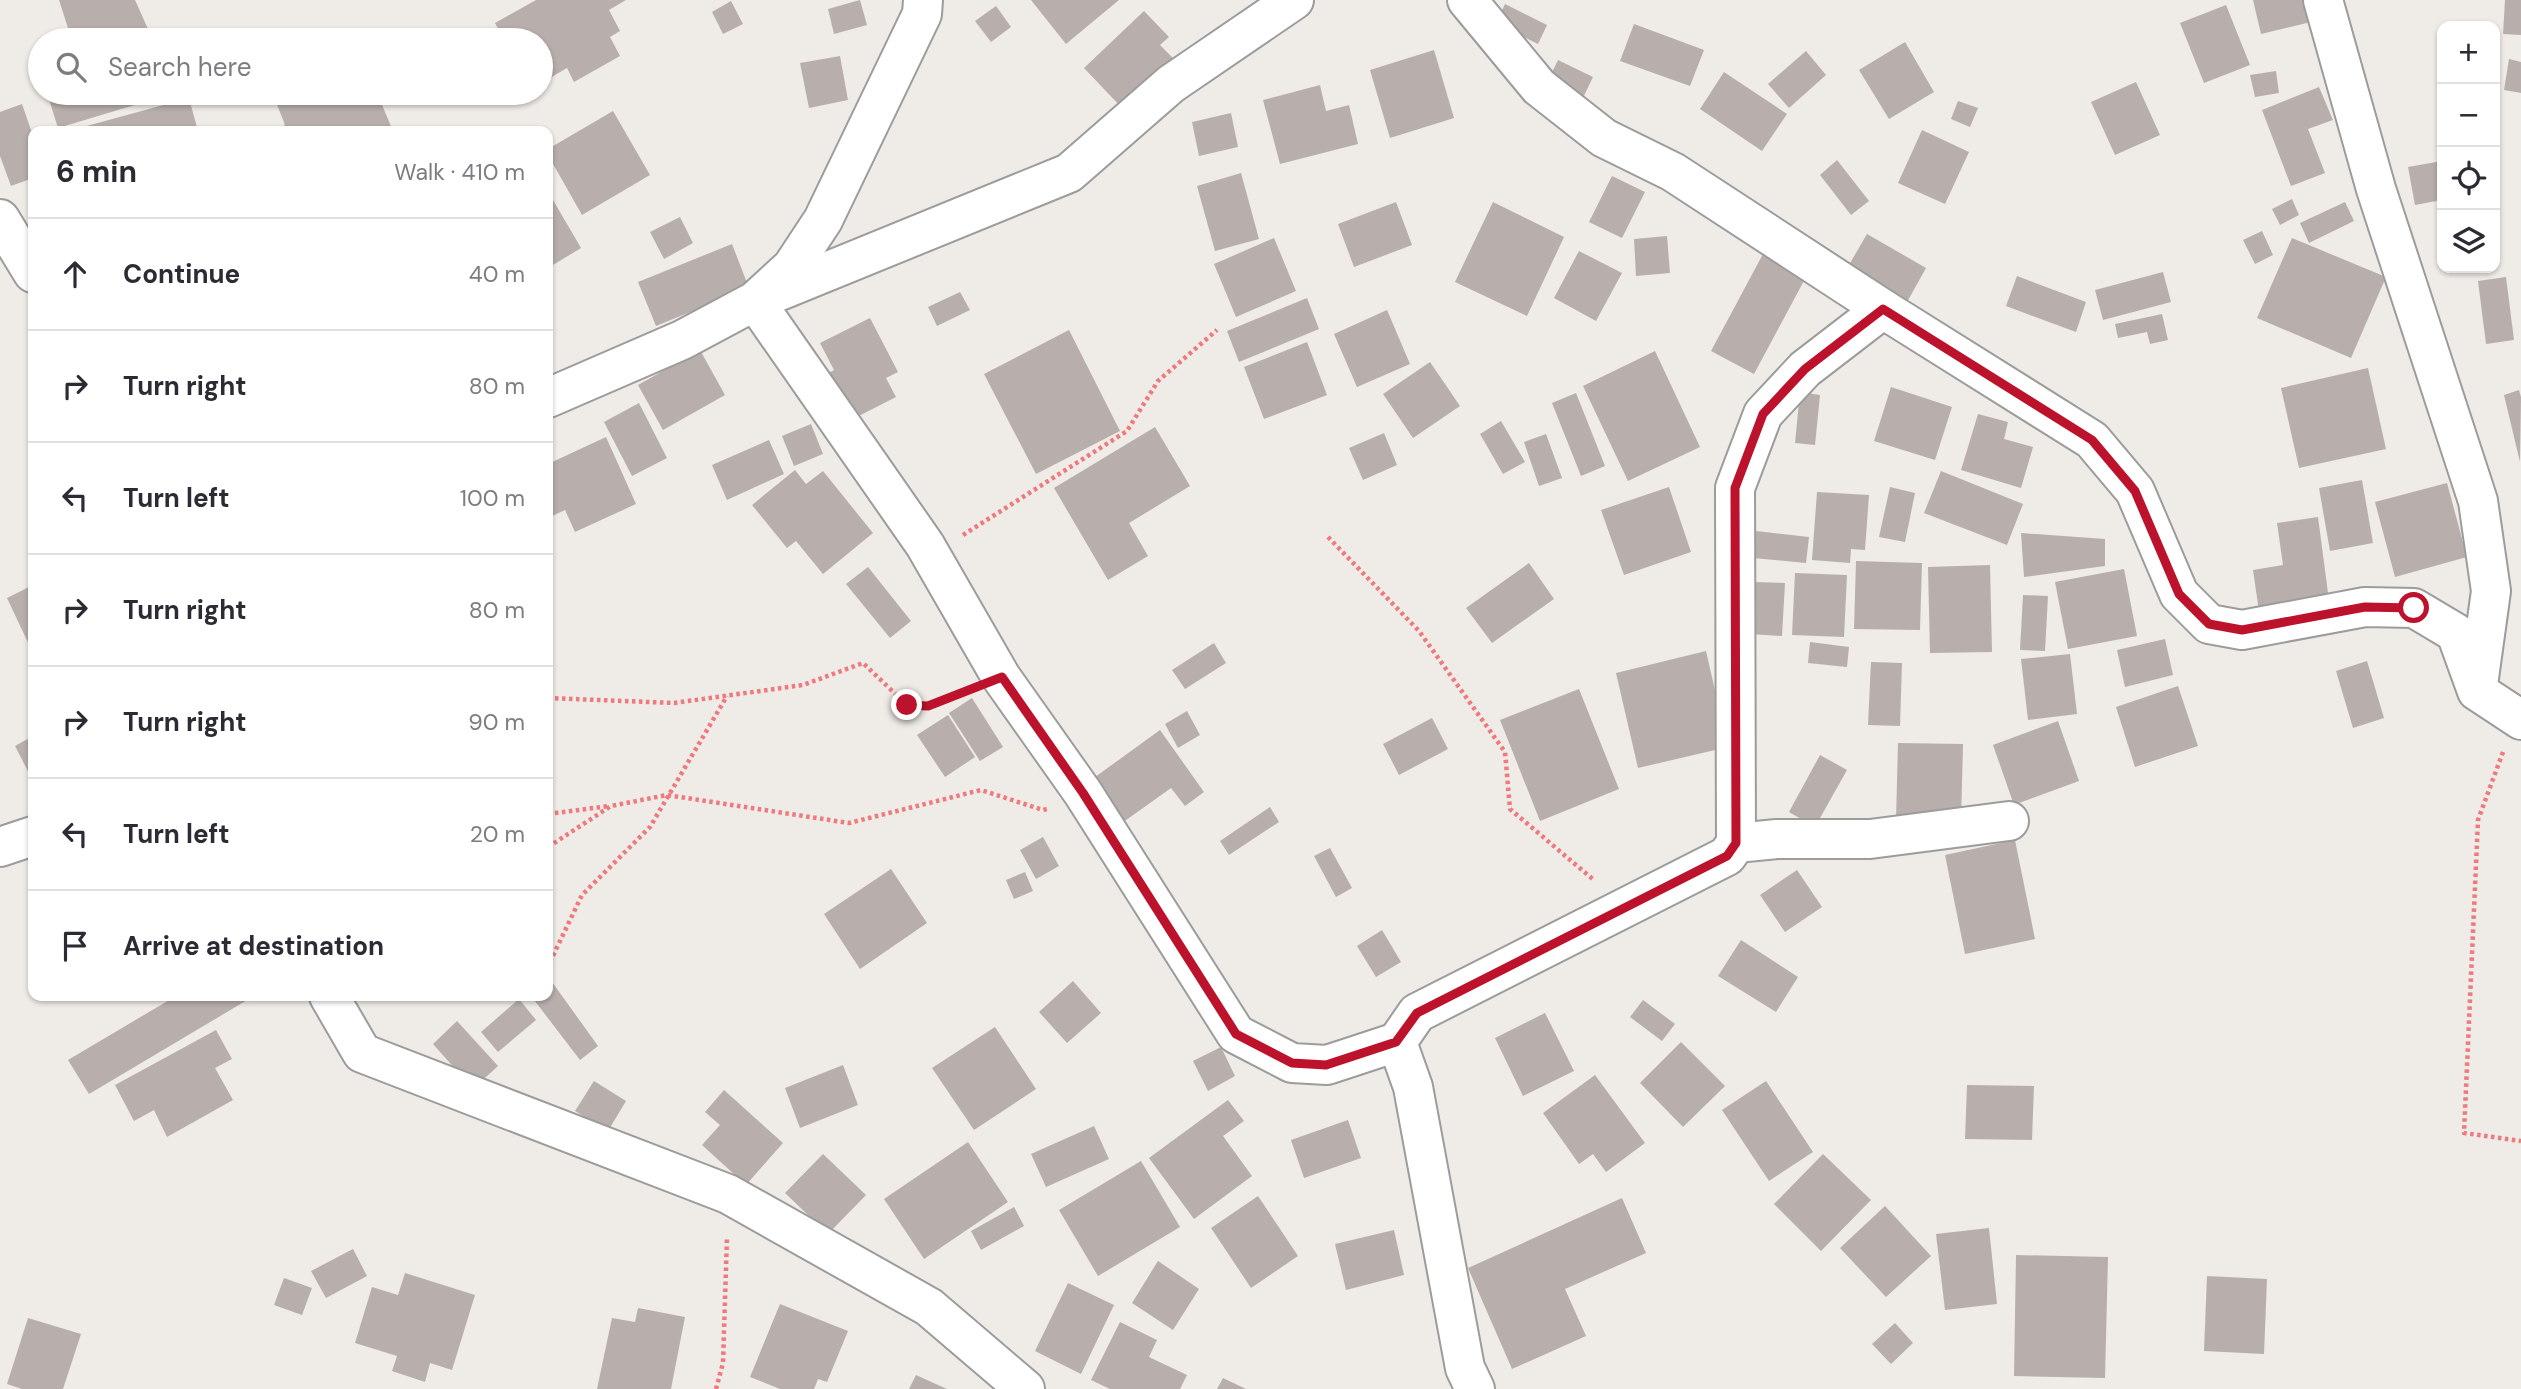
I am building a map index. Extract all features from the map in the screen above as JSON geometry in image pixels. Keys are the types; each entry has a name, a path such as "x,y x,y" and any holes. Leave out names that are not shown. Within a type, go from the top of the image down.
{"street":[{"path":"755,301 792,268 823,220 922,14 923,0"},
{"path":"553,396 682,340 755,301 1069,173 1171,84 1294,0"},
{"path":"1467,0 1539,87 1604,138 1673,172 1883,309 2092,440 2135,491 2179,594 2209,624 2242,630 2365,607 2414,608 2456,633 2477,691 2518,719"},
{"path":"2323,0 2376,189 2478,501 2491,591 2477,691"},
{"path":"755,301 925,545 1002,677 1083,793 1236,1034 1292,1063 1326,1065 1396,1042 1417,1013 1727,856 1736,843 1735,488 1763,414 1805,369 1883,309"},
{"path":"1736,843 1777,839 1870,839 2009,821"},
{"path":"0,847 28,838"},
{"path":"332,1001 362,1053 728,1194 929,1307 1025,1389"},
{"path":"1396,1042 1413,1087 1465,1368 1475,1389"}],"path":[{"path":"925,545 966,534 1127,431 1158,381 1217,330"},
{"path":"1328,537 1419,631 1505,752 1510,809 1628,908"},
{"path":"553,698 674,703 803,685 863,663 907,705 928,706 1002,677"},
{"path":"553,956 582,895 650,827 727,695"},
{"path":"2518,719 2478,820 2464,1133 2521,1141"},
{"path":"553,813 667,795 849,823 981,790 1043,810 1083,793"},
{"path":"553,844 611,806"},
{"path":"716,1389 723,1363 728,1194"}],"building":[{"path":"59,0 135,0 148,28 68,28"},
{"path":"536,0 626,0 609,10 620,31 610,37 620,56 574,82 567,68 553,76 553,28 498,28 495,23"},
{"path":"860,0 867,25 834,34 828,9"},
{"path":"1031,0 1119,0 1066,44"},
{"path":"2253,0 2305,0 2311,22 2261,34"},
{"path":"2505,0 2521,0 2521,35 2503,34"},
{"path":"731,1 743,24 723,34 712,12"},
{"path":"1505,4 1547,25 1538,44 1496,23"},
{"path":"2226,5 2250,65 2204,83 2180,23"},
{"path":"996,6 1011,27 991,42 975,21"},
{"path":"1144,11 1169,37 1160,45 1174,59 1122,108 1084,68"},
{"path":"1634,24 1704,50 1690,86 1620,61"},
{"path":"1905,42 1934,92 1889,119 1859,70"},
{"path":"1434,50 1454,118 1390,138 1370,70"},
{"path":"1806,51 1826,75 1789,108 1768,84"},
{"path":"840,56 848,100 809,108 800,63"},
{"path":"2509,59 2521,62 2521,93 2504,90"},
{"path":"1558,60 1593,77 1581,102 1546,85"},
{"path":"2276,71 2279,93 2255,97 2250,75"},
{"path":"1724,72 1787,114 1762,151 1700,109"},
{"path":"2136,82 2160,135 2115,155 2091,102"},
{"path":"1320,85 1326,111 1349,105 1358,144 1280,164 1263,100"},
{"path":"2319,87 2333,120 2308,129 2325,173 2291,186 2262,110"},
{"path":"1958,101 1978,108 1970,127 1951,119"},
{"path":"22,104 30,126 28,180 11,186 0,156 0,112"},
{"path":"51,105 135,105 65,126 57,126"},
{"path":"163,105 191,105 197,126 87,126"},
{"path":"277,105 382,105 391,126 283,126 285,125"},
{"path":"613,111 650,175 582,215 553,164 553,146"},
{"path":"1231,113 1238,147 1199,156 1192,122"},
{"path":"1922,130 1969,152 1945,204 1898,183"},
{"path":"1837,160 1869,201 1851,215 1820,175"},
{"path":"2437,162 2437,201 2415,205 2408,167"},
{"path":"1241,173 1259,239 1215,251 1197,186"},
{"path":"1612,176 1645,192 1622,238 1589,222"},
{"path":"2292,199 2299,215 2280,225 2272,209"},
{"path":"553,200 581,248 553,265"},
{"path":"1396,202 1412,245 1354,267 1338,224"},
{"path":"1493,202 1564,237 1527,316 1455,282"},
{"path":"2345,202 2354,221 2309,243 2300,223"},
{"path":"680,217 693,243 664,259 650,232"},
{"path":"2262,231 2273,255 2255,264 2243,240"},
{"path":"1867,234 1926,268 1902,311 1842,277"},
{"path":"1667,236 1670,273 1636,276 1634,239"},
{"path":"1274,238 1296,291 1236,317 1214,264"},
{"path":"2292,238 2386,277 2351,358 2257,318"},
{"path":"732,244 749,288 656,326 638,282"},
{"path":"1579,251 1622,273 1596,321 1554,298"},
{"path":"1763,254 1806,277 1754,374 1711,351"},
{"path":"2163,272 2171,302 2103,320 2095,290"},
{"path":"2017,276 2086,302 2076,332 2006,306"},
{"path":"2506,277 2514,340 2486,344 2478,281"},
{"path":"960,292 970,310 937,326 928,307"},
{"path":"1307,298 1319,329 1239,362 1227,331"},
{"path":"1387,310 1410,364 1357,387 1334,334"},
{"path":"2162,314 2168,340 2150,344 2147,332 2118,338 2115,324"},
{"path":"870,318 898,372 886,378 896,397 847,422 823,376 834,370 820,343"},
{"path":"1069,330 1120,431 1036,474 984,374"},
{"path":"1307,342 1327,395 1264,419 1244,367"},
{"path":"700,350 725,395 663,430 638,385"},
{"path":"1655,351 1700,447 1628,481 1583,386"},
{"path":"1430,362 1460,406 1413,438 1383,394"},
{"path":"2368,368 2386,449 2299,468 2281,388"},
{"path":"1891,387 1952,407 1935,460 1874,441"},
{"path":"2519,390 2521,397 2520,462 2504,395"},
{"path":"1800,392 1820,395 1815,445 1795,443"},
{"path":"1576,393 1605,466 1581,476 1552,403"},
{"path":"639,403 667,458 632,476 604,422"},
{"path":"1978,414 2008,422 2004,439 2033,447 2021,488 1961,470"},
{"path":"1501,421 1525,462 1503,474 1480,434"},
{"path":"811,424 823,454 794,466 782,436"},
{"path":"1155,427 1190,486 1129,523 1148,556 1108,580 1054,488"},
{"path":"1384,433 1397,465 1363,480 1349,448"},
{"path":"1546,434 1562,478 1539,486 1524,442"},
{"path":"606,437 636,504 575,532 565,510 553,516 553,462"},
{"path":"769,440 784,474 727,500 712,465"},
{"path":"795,470 806,484 823,471 873,533 823,574 796,541 787,548 752,505"},
{"path":"1941,471 2023,504 2007,545 1924,513"},
{"path":"2362,480 2373,543 2330,551 2319,488"},
{"path":"2447,483 2467,557 2395,577 2375,502"},
{"path":"1669,487 1691,552 1624,575 1601,510"},
{"path":"1890,487 1915,493 1905,542 1879,537"},
{"path":"1817,492 1869,495 1865,550 1851,549 1850,563 1812,560"},
{"path":"2318,517 2330,608 2260,618 2253,570 2283,565 2277,523"},
{"path":"1756,531 1809,537 1806,563 1753,558"},
{"path":"2021,533 2105,539 2105,566 2024,577"},
{"path":"1856,561 1922,563 1920,630 1854,629"},
{"path":"1529,563 1554,599 1492,643 1466,608"},
{"path":"1990,565 1992,652 1930,653 1928,567"},
{"path":"868,567 911,621 890,638 846,584"},
{"path":"2124,569 2137,636 2068,649 2055,582"},
{"path":"1795,573 1847,575 1844,637 1792,635"},
{"path":"1753,582 1785,583 1782,636 1750,634"},
{"path":"28,588 28,642 7,598"},
{"path":"2023,595 2048,596 2045,651 2020,650"},
{"path":"2165,639 2173,675 2125,687 2117,650"},
{"path":"1810,642 1849,647 1847,667 1808,663"},
{"path":"1214,643 1226,663 1185,689 1172,670"},
{"path":"1706,651 1728,747 1638,768 1616,673"},
{"path":"2070,654 2077,714 2028,720 2021,659"},
{"path":"2367,661 2384,718 2353,728 2336,671"},
{"path":"1871,662 1902,663 1900,726 1868,725"},
{"path":"2178,686 2198,746 2135,767 2116,707"},
{"path":"1579,689 1619,789 1540,821 1500,720"},
{"path":"972,698 1003,747 980,761 949,713"},
{"path":"1187,711 1200,735 1178,748 1165,724"},
{"path":"948,715 975,757 945,777 917,735"},
{"path":"1432,718 1448,749 1399,775 1383,744"},
{"path":"2058,721 2079,781 2014,805 1993,745"},
{"path":"1160,730 1204,792 1185,806 1171,788 1122,823 1091,780"},
{"path":"28,739 28,771 15,746"},
{"path":"1898,743 1963,744 1961,821 1896,820"},
{"path":"1820,755 1847,770 1815,827 1789,812"},
{"path":"1270,807 1279,822 1229,855 1220,841"},
{"path":"1043,837 1059,866 1036,879 1020,850"},
{"path":"2015,840 2035,939 1965,954 1945,855"},
{"path":"1330,848 1352,888 1336,897 1314,856"},
{"path":"891,869 927,923 860,969 824,914"},
{"path":"1797,870 1822,907 1785,932 1760,895"},
{"path":"1025,872 1033,891 1014,899 1006,880"},
{"path":"1382,930 1401,962 1376,977 1357,946"},
{"path":"1741,940 1798,977 1776,1012 1718,976"},
{"path":"1073,981 1101,1013 1067,1043 1039,1012"},
{"path":"553,983 598,1046 580,1060 535,1001 553,1001"},
{"path":"1643,1000 1675,1024 1662,1041 1630,1017"},
{"path":"168,1001 246,1001 89,1094 68,1060"},
{"path":"517,1001 521,1001 536,1020 498,1052 481,1032"},
{"path":"1545,1013 1574,1071 1523,1096 1495,1038"},
{"path":"457,1021 498,1066 473,1089 433,1044"},
{"path":"995,1027 1036,1089 974,1130 932,1068"},
{"path":"216,1030 232,1059 215,1068 233,1100 167,1137 154,1110 134,1121 115,1085"},
{"path":"1681,1042 1725,1086 1683,1127 1640,1083"},
{"path":"1221,1047 1235,1076 1208,1091 1193,1061"},
{"path":"843,1065 858,1105 800,1128 785,1088"},
{"path":"1595,1075 1645,1143 1606,1172 1593,1154 1579,1164 1543,1113"},
{"path":"594,1081 626,1101 608,1131 575,1111"},
{"path":"1766,1081 1813,1152 1769,1181 1722,1110"},
{"path":"1967,1085 2034,1086 2032,1140 1965,1139"},
{"path":"724,1090 783,1143 746,1185 702,1145 720,1125 705,1112"},
{"path":"1228,1100 1244,1121 1223,1136 1252,1176 1194,1219 1149,1158"},
{"path":"1348,1120 1361,1158 1304,1178 1291,1140"},
{"path":"1094,1126 1109,1159 1046,1187 1031,1154"},
{"path":"968,1142 1008,1202 924,1259 884,1199"},
{"path":"823,1154 866,1195 828,1234 785,1193"},
{"path":"1823,1154 1871,1200 1821,1251 1774,1204"},
{"path":"1141,1161 1180,1227 1098,1276 1059,1210"},
{"path":"1258,1196 1298,1256 1251,1288 1211,1228"},
{"path":"1622,1198 1646,1253 1565,1289 1586,1336 1512,1369 1468,1268"},
{"path":"1885,1206 1931,1256 1886,1297 1840,1248"},
{"path":"1014,1207 1024,1226 981,1250 971,1231"},
{"path":"1989,1228 1997,1304 1945,1310 1936,1234"},
{"path":"1394,1230 1404,1275 1346,1290 1335,1244"},
{"path":"353,1249 367,1276 326,1298 311,1271"},
{"path":"2016,1255 2108,1257 2105,1378 2014,1376"},
{"path":"1158,1261 1199,1289 1173,1330 1132,1303"},
{"path":"405,1273 475,1295 452,1370 430,1363 425,1382 392,1371 397,1356 355,1343 372,1287 398,1295"},
{"path":"2207,1276 2267,1279 2264,1354 2204,1351"},
{"path":"284,1278 312,1288 302,1315 274,1305"},
{"path":"1068,1283 1114,1305 1081,1374 1035,1351"},
{"path":"780,1304 848,1331 827,1382 818,1379 814,1389 780,1389 750,1377"},
{"path":"638,1308 685,1317 671,1389 597,1389 612,1318 635,1322"},
{"path":"28,1318 81,1334 63,1389 22,1389 7,1384"},
{"path":"1120,1322 1157,1340 1149,1357 1187,1375 1180,1389 1110,1389 1091,1380"},
{"path":"1895,1323 1913,1343 1891,1364 1872,1344"},
{"path":"916,1375 947,1389 909,1389"},
{"path":"1223,1378 1246,1389 1217,1389"}],"route":[{"path":"907,705 928,706 1002,677 1083,793 1236,1034 1292,1063 1326,1065 1396,1042 1417,1013 1727,856 1736,843 1735,488 1763,414 1805,369 1883,309 2092,440 2135,491 2179,594 2209,624 2242,630 2365,607 2414,608"}]}
